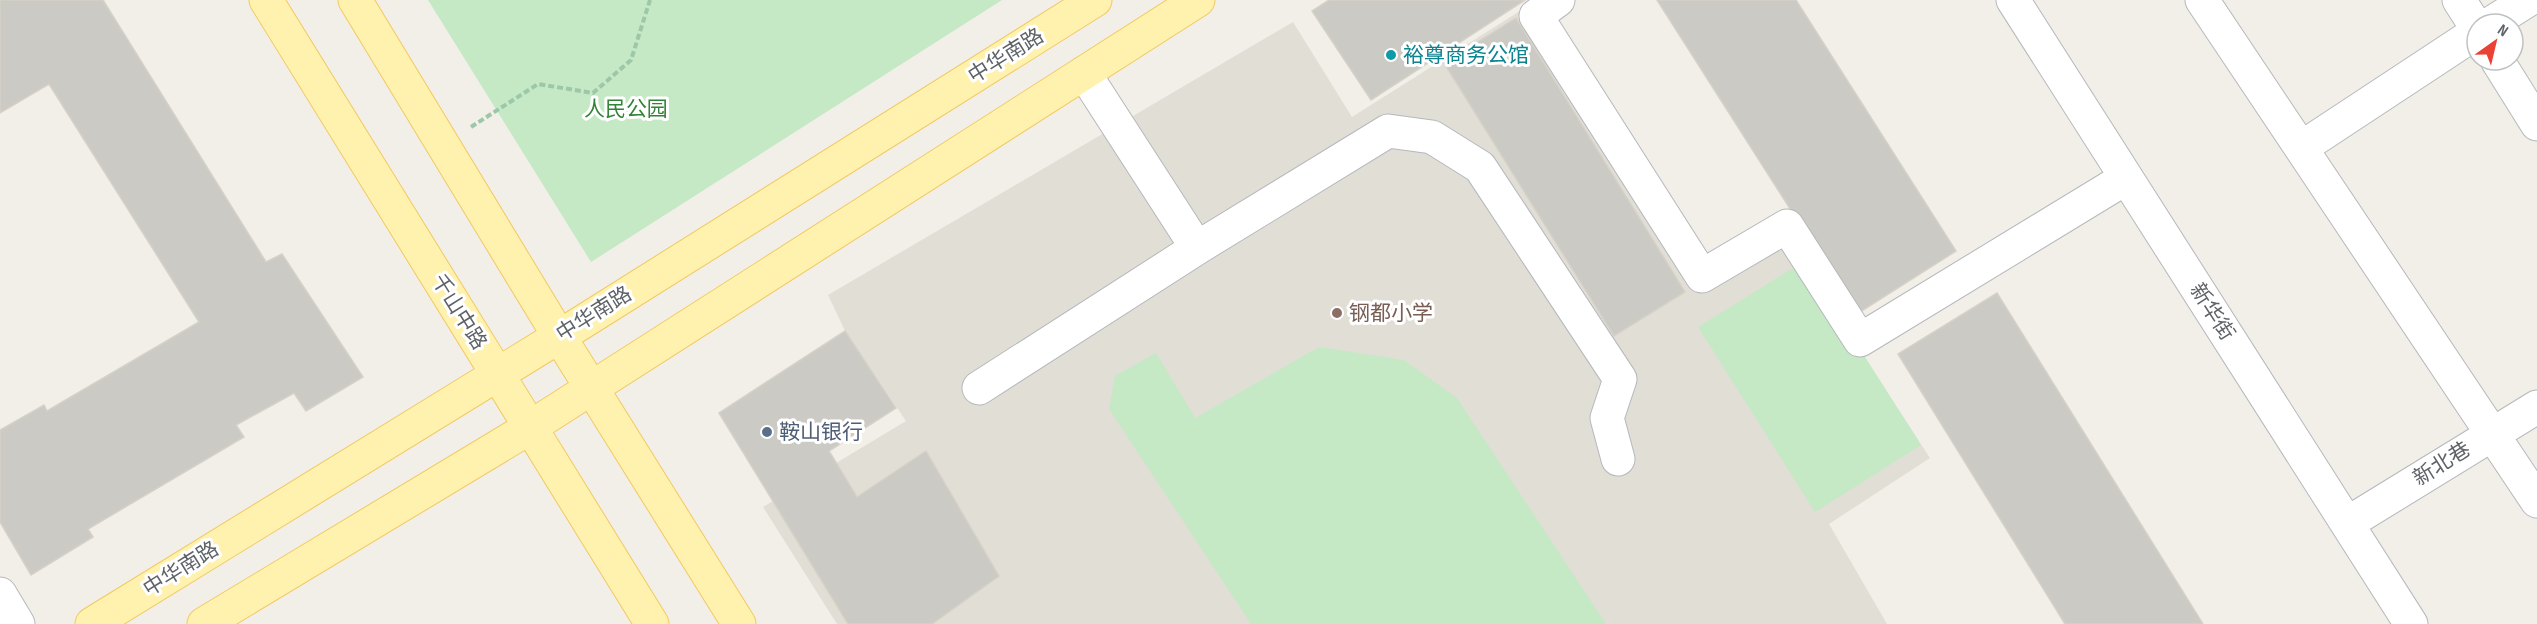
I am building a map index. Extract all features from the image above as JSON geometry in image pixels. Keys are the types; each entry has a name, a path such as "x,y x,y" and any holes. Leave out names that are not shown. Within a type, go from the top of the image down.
{"main road":[{"name":"千山中路","path":"266,0 652,624"},
{"path":"355,0 558,336 739,624"},
{"name":"中华南路","path":"92,624 498,374 1095,0"},
{"path":"204,624 530,428 1198,0"}],"street":[{"path":"1558,0 1536,15 1702,276 1786,226 1860,340 2126,178"},
{"name":"新华街","path":"2013,0 2411,624"},
{"path":"2202,0 2537,501"},
{"path":"2509,12 2528,0"},
{"path":"2301,148 2465,38"},
{"path":"2504,72 2537,124"},
{"path":"1084,73 1197,248"},
{"path":"980,388 1197,248 1388,131 1432,136 1480,167 1620,379 1607,417 1617,459"},
{"name":"新北巷","path":"2348,523 2537,406"},
{"path":"0,594 18,624"}],"path":[{"path":"442,144 538,84 593,93 631,60 650,0"}],"shaded area":[{"name":"钢都小学","path":"1523,9 1699,289 1787,238 1930,458 1829,524 1887,624 837,624 763,507 906,421 845,331 828,295 1293,22 1352,117"}],"green space":[{"name":"人民公园","path":"428,0 1002,0 591,262"},
{"path":"1804,261 1921,445 1815,512 1698,327"},
{"path":"1319,347 1404,360 1457,398 1606,624 1251,624 1109,409 1115,376 1156,353 1195,418"}],"building":[{"path":"0,0 103,0 266,262 282,254 363,377 306,411 294,393 236,425 244,437 88,529 93,537 31,575 0,522 0,430 44,405 47,411 199,322 49,84 0,113"},
{"name":"裕尊商务公馆","path":"1329,0 1525,0 1371,100 1312,11"},
{"path":"1657,0 1796,0 1956,251 1857,314"},
{"path":"1516,18 1685,292 1614,336 1444,63"},
{"path":"1997,293 2203,624 2065,624 1898,354"},
{"path":"845,331 896,408 829,451 857,497 926,451 999,576 932,624 848,624 719,413"}],"place":[{"name":"裕尊商务公馆","path":"1391,55"},
{"name":"钢都小学","path":"1337,313"},
{"name":"鞍山银行","path":"767,432"}]}
